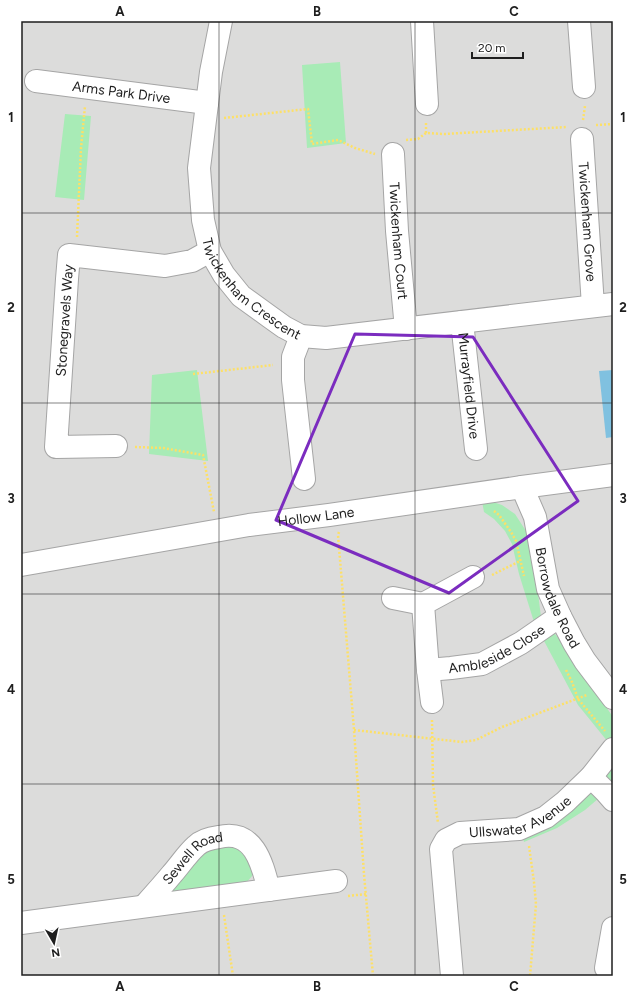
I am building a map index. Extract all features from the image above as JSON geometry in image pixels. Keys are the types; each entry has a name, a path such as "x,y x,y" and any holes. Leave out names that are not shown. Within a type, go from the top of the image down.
{"street":[{"name":"Twickenham Crescent","path":"221,21 211,72 199,168 203,220 210,251 224,275 241,296 284,327 300,336 326,338 603,305"},
{"path":"422,21 427,104"},
{"path":"579,21 584,87"},
{"name":"Arms Park Drive","path":"36,81 88,88 206,112"},
{"name":"Twickenham Grove","path":"582,133 603,305"},
{"name":"Twickenham Court","path":"393,154 397,231 406,329"},
{"name":"Stonegravels Way","path":"116,446 56,447 69,255 165,266 192,261 210,251"},
{"name":"Murrayfield Drive","path":"462,322 476,449"},
{"path":"300,336 293,357 293,380 304,479"},
{"name":"Hollow Lane","path":"21,565 249,525 613,475"},
{"name":"Borrowdale Road","path":"522,487 535,517 548,589 560,616 585,662 611,690"},
{"path":"394,598 423,604 472,577"},
{"name":"Ambleside Close","path":"423,604 432,702"},
{"name":"Ambleside Close","path":"428,670 482,664 521,643 560,616"},
{"name":"Ullswater Avenue","path":"446,840 460,833 519,829 546,817 565,802 591,777 613,749"},
{"path":"591,777 613,800"},
{"name":"Sewell Road","path":"144,906 197,845 208,839 227,835 239,837 247,842 257,854 263,867 269,890"},
{"path":"446,840 441,850 452,976"},
{"name":"Sewell Road","path":"21,923 336,881"},
{"path":"606,968 613,928"}],"path":[{"path":"582,133 585,103 584,87"},
{"path":"75,256 81,148 88,88"},
{"path":"206,112 308,109 312,144 338,140 355,148 375,154 393,154 405,140 418,139 426,133 582,133 613,124"},
{"path":"192,374 293,363"},
{"path":"116,446 163,448 203,455 218,530"},
{"path":"352,512 338,535 373,976"},
{"path":"472,577 484,578 520,561"},
{"path":"354,730 462,742 476,740 502,727 611,690"},
{"path":"432,702 433,785 438,826 446,840"},
{"path":"526,826 536,904 530,976"},
{"path":"222,896 232,976"}],"highlighted area":[{"path":"355,334 473,337 578,501 449,593 276,520"}],"shaded area":[{"path":"21,21 613,21 613,976 21,976"},
{"path":"613,370 613,437 606,438 599,371"}],"green space":[{"path":"340,62 346,143 307,148 302,65"},
{"path":"65,114 91,116 84,200 55,197"},
{"path":"197,370 208,461 149,454 152,375"},
{"path":"482,501 502,505 515,514 526,531 533,553 541,617 560,640 613,717 613,786 585,810 557,828 524,842 522,835 606,777 610,765 608,742 578,705 534,622 519,574 512,544 505,531 494,519 484,512"},
{"path":"216,843 240,848 255,868 252,876 247,882 173,893 168,891 193,856"}]}
